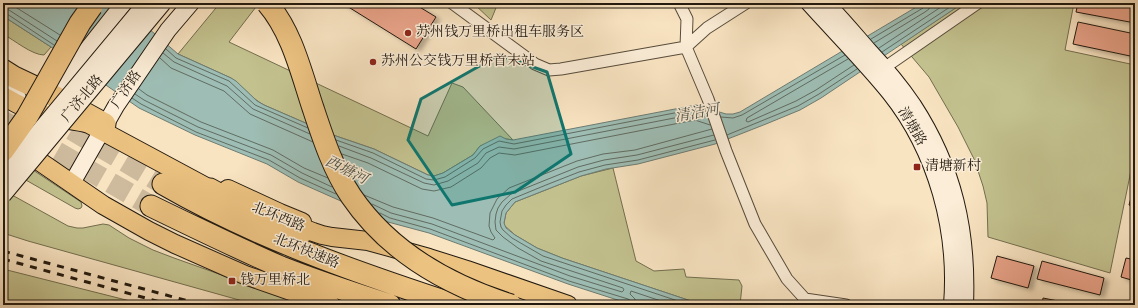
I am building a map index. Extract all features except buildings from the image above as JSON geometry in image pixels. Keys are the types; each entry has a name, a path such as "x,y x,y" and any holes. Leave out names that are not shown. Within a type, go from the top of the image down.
{"highway":[{"path":"6,144 27,117 80,22 94,3"},
{"path":"267,3 280,21 292,47 330,156 347,189 365,214 393,243 424,266 457,285 511,305"},
{"path":"3,70 14,77 43,105 103,127"},
{"name":"北环快速路","path":"163,184 203,206 289,246 332,263 456,305"},
{"path":"210,189 280,226 335,252 432,286 473,305"},
{"name":"北环快速路","path":"152,206 210,235 282,267 326,284 390,305"}],"main road":[{"path":"124,3 43,105 6,144 72,183 103,205 175,244 245,275 331,305"},
{"name":"广济北路","path":"3,174 146,3"},
{"name":"广济北路","path":"3,195 164,3"},
{"name":"广济路","path":"72,183 117,104 168,30 190,3"},
{"path":"802,3 830,11"},
{"name":"清塘路","path":"808,3 830,11 853,42 905,93 934,141 952,187 960,219 964,245 966,279 965,305"},
{"name":"清塘路","path":"878,67 891,94 912,125 934,171 945,209 949,235 952,275 952,305"},
{"name":"北环西路","path":"3,96 43,105 53,118 82,122 103,127 210,189 313,232 332,237 368,242 467,270 568,305"},
{"path":"103,127 280,213 368,242"}],"street":[{"path":"452,3 535,64 549,70 561,70 686,47 707,28 746,3"},
{"path":"679,3 688,19 686,47 708,99 726,151 755,224 787,279 805,299 846,305"},
{"path":"878,67 955,20 978,3"},
{"path":"3,85 43,105"}],"highlighted area":[{"path":"499,55 547,72 571,154 515,192 452,205 408,140 421,99"}],"shaded area":[{"path":"220,3 259,3 229,42 428,136 452,83 463,87 513,140 506,139 480,146 473,155 443,173 434,176 428,175 374,149 333,135 264,105 231,78 178,54"},
{"path":"473,3 498,3 491,20"},
{"path":"963,3 1074,3 1065,50 1135,65 1135,151 1110,273 988,237 987,203 974,159 958,127 929,77 901,44"},
{"path":"3,16 51,47 44,55 34,53 3,34"},
{"path":"3,150 81,202 81,208 75,208 3,167"},
{"path":"613,168 636,261 654,271 684,269 686,277 739,280 742,286 740,305 703,305 562,258 537,248 515,235 504,225 506,213 515,202 581,176"},
{"path":"3,190 68,226 83,228 103,224 109,225 129,238 153,250 247,284 311,305 257,305 3,233"},
{"path":"3,269 142,304 145,305 3,305"}],"water":[{"path":"3,3 119,3 178,54 231,78 257,101 264,105 333,135 374,149 428,175 434,176 443,173 473,155 480,146 500,136 513,140 696,105 726,114 740,112 923,3 963,3 821,98 800,110 715,144 638,164 606,169 581,176 515,202 506,213 504,223 506,228 537,248 562,258 703,305 633,305 568,284 429,233 388,222 298,182 267,164 195,135 139,108 51,47 3,16"}],"tunnel":[{"path":"45,114 163,184"},
{"path":"3,121 151,206"}],"railway":[{"path":"3,251 203,305"},
{"path":"3,259 171,305"}],"place":[{"name":"苏州钱万里桥出租车服务区","path":"408,33"},
{"name":"苏州公交钱万里桥首末站","path":"373,62"},
{"name":"清塘新村","path":"917,167"},
{"name":"钱万里桥北","path":"232,281"}],"water label":[{"name":"清洁河","path":"697,114"},
{"name":"西塘河","path":"346,171"}]}
